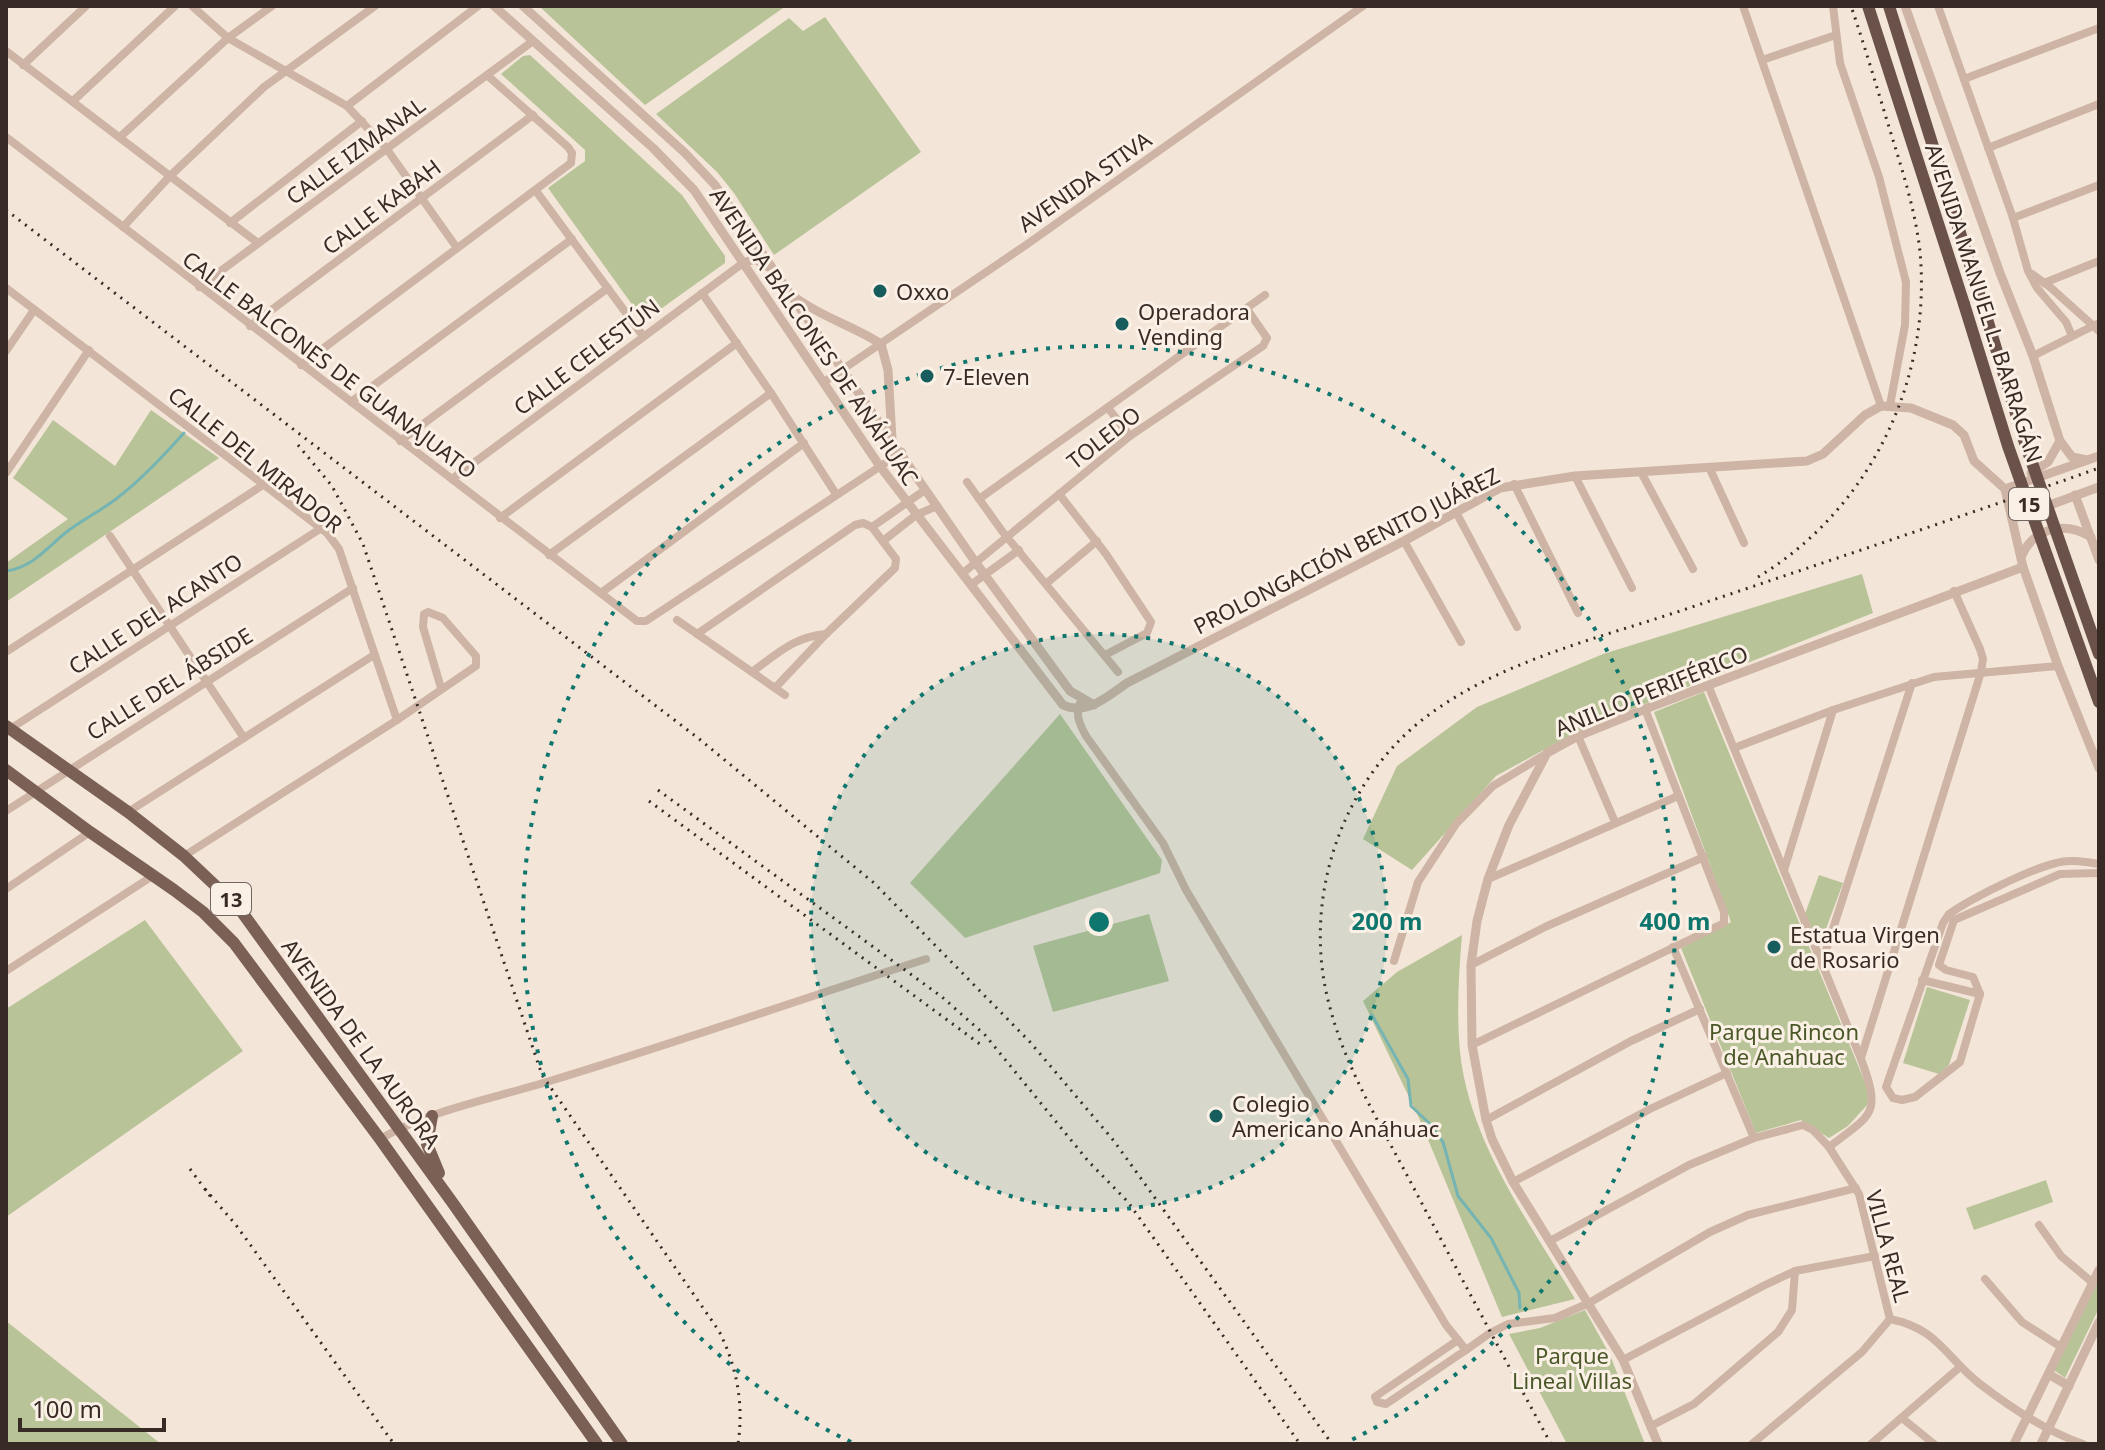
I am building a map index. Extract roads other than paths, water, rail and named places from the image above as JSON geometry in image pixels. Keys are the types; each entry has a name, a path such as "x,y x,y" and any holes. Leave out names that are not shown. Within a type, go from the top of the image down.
{"highway":[{"name":"AVENIDA MANUEL L. BARRAGÁN","path":"1868,6 2008,446 2099,702"},
{"name":"AVENIDA MANUEL L. BARRAGÁN","path":"1889,6 2025,443 2099,654"}],"main road":[{"name":"AVENIDA DE LA AURORA","path":"8,728 128,812 184,856 239,908 622,1444"},
{"name":"AVENIDA DE LA AURORA","path":"6,770 203,912 234,943 380,1139 597,1444"},
{"path":"432,1116 429,1149 452,1202"}],"street":[{"path":"23,65 86,6"},
{"path":"73,101 175,6"},
{"path":"192,6 228,38 347,106 386,148 457,248"},
{"path":"120,137 228,38 272,6"},
{"path":"123,227 169,177 264,87 375,6"},
{"path":"347,106 478,6"},
{"name":"AVENIDA BALCONES DE ANÁHUAC","path":"494,6 681,175 709,210 907,503 1059,702 1077,711 1079,724 1086,736 1163,843 1181,882 1466,1350"},
{"path":"522,6 538,29 533,41"},
{"name":"AVENIDA BALCONES DE ANÁHUAC","path":"522,6 694,161 715,185 974,560 1070,691 1082,697"},
{"name":"AVENIDA STIVA","path":"824,382 1363,6"},
{"path":"1743,6 1885,406"},
{"path":"1833,6 1840,63 1879,177 1906,282 1905,325 1885,406"},
{"path":"1905,6 2000,273 2033,356 2060,441 2072,457 2087,460"},
{"path":"1939,6 2013,218 2028,271 2041,285 2072,336"},
{"path":"1964,79 2099,28"},
{"path":"1762,60 1836,35"},
{"name":"CALLE IZMANAL","path":"199,287 533,41"},
{"path":"6,51 258,243"},
{"path":"301,365 568,166 573,158 571,150 488,76"},
{"path":"1988,148 2099,104"},
{"name":"CALLE KABAH","path":"250,326 533,115"},
{"path":"230,223 362,121"},
{"name":"CALLE BALCONES DE GUANAJUATO","path":"6,137 641,623 836,494"},
{"path":"2013,218 2099,185"},
{"path":"536,191 643,336"},
{"path":"351,402 572,239"},
{"path":"743,263 757,259 779,277"},
{"path":"2041,285 2099,261"},
{"name":"CALLE CELESTÚN","path":"452,479 743,263"},
{"path":"2041,285 2097,327"},
{"name":"CALLE DEL MIRADOR","path":"6,288 337,545 397,720"},
{"path":"400,441 608,288"},
{"path":"702,293 836,494 902,452"},
{"path":"790,294 820,314 881,344 888,370 892,439"},
{"path":"979,499 1265,295"},
{"name":"TOLEDO","path":"974,560 1008,538 1130,436 1263,346 1266,336 1247,309"},
{"path":"6,351 34,310"},
{"path":"2033,356 2097,327"},
{"path":"500,518 737,343"},
{"path":"6,473 89,350"},
{"path":"549,555 771,393"},
{"path":"1885,406 1911,408 1953,425 1964,435 1974,461 2005,489 2022,562 2058,666 2099,768"},
{"name":"PROLONGACIÓN BENITO JUÁREZ","path":"1077,711 1094,705 1127,683 1404,541 1500,488 1575,476 1815,459 1865,415 1885,406"},
{"path":"1108,408 1130,436"},
{"path":"1996,481 2012,482 2033,472 2048,462 2060,441"},
{"path":"601,593 804,443"},
{"path":"2005,489 2099,456"},
{"path":"1709,467 1744,543"},
{"path":"1641,472 1693,569"},
{"path":"1575,476 1632,588"},
{"path":"967,482 1008,538 1118,672"},
{"path":"1514,484 1578,613"},
{"path":"6,652 263,485"},
{"path":"2012,519 2099,487"},
{"path":"872,527 925,490"},
{"path":"1059,494 1097,541 1152,625 1147,633 1105,655"},
{"path":"2075,495 2099,560"},
{"path":"883,541 916,515 937,506"},
{"path":"1456,512 1517,627"},
{"path":"697,634 855,525 863,523 872,527 896,559 895,568 775,688"},
{"path":"2022,562 2025,549 2036,536 2070,527 2091,537"},
{"name":"CALLE DEL ACANTO","path":"8,728 320,529"},
{"path":"110,536 244,738"},
{"path":"1047,583 1097,541"},
{"path":"1404,541 1461,642"},
{"path":"974,587 1019,550"},
{"path":"960,570 974,560"},
{"name":"ANILLO PERIFÉRICO","path":"1658,1444 1623,1360 1513,1182 1486,1120 1472,1045 1471,965 1477,921 1488,879 1509,825 1547,753 1578,736 2022,562"},
{"name":"CALLE DEL ÁBSIDE","path":"6,811 353,588"},
{"path":"1861,1059 1981,672 1983,659 1980,649 1954,591"},
{"path":"184,856 476,666 478,660 443,618 428,612 424,614 423,627 441,688"},
{"path":"677,620 785,695"},
{"path":"752,672 791,643 806,636 826,634"},
{"path":"128,812 374,655"},
{"path":"1734,748 1833,710 1934,677 2058,666"},
{"path":"1822,963 1912,683"},
{"path":"1708,685 1861,1059 1872,1094 1873,1106 1867,1118 1829,1147"},
{"path":"1077,711 1082,697 1094,705"},
{"path":"1472,1045 1720,927 1725,920 1704,857 1645,709"},
{"path":"1784,871 1833,710"},
{"path":"1578,736 1615,822"},
{"path":"1394,961 1418,882 1456,824 1493,786 1547,753"},
{"path":"1488,879 1678,796"},
{"path":"6,889 90,832"},
{"path":"1471,965 1547,926 1704,857"},
{"path":"2086,862 2099,858"},
{"path":"1950,918 1939,965 1973,977 1980,994 1960,1062 1915,1097 1896,1100 1886,1087 1922,980 1950,918 2042,868 2063,862 2099,864"},
{"path":"2042,868 2049,878"},
{"path":"1950,918 2060,874 2099,873"},
{"path":"6,971 154,875"},
{"path":"1550,1241 1689,1165 1754,1138 1673,947"},
{"path":"380,1139 432,1116 926,959"},
{"path":"1922,980 1980,994"},
{"path":"1486,1120 1631,1041 1700,1009"},
{"path":"1513,1182 1650,1109 1727,1073"},
{"name":"VILLA REAL","path":"1754,1138 1803,1125 1813,1130 1829,1147 1856,1188 1890,1319"},
{"path":"1458,1340 1375,1397 1377,1402 1386,1404 1490,1333 1508,1324 1555,1318 1589,1303 1688,1244 1748,1215 1856,1188"},
{"path":"2039,1225 2061,1256 2093,1283"},
{"path":"1623,1360 1795,1271 1875,1256"},
{"path":"2014,1444 2099,1270"},
{"path":"1651,1426 1694,1404 1778,1332 1792,1310 1795,1271"},
{"path":"1985,1279 2022,1322 2061,1347"},
{"path":"1752,1444 1862,1352 1890,1319 1924,1330 1980,1384 2028,1416 2083,1444"},
{"path":"2041,1444 2099,1322"},
{"path":"1441,1352 1449,1362"},
{"path":"1871,1444 1960,1367"},
{"path":"1412,1371 1419,1383"},
{"path":"2050,1375 2069,1386"},
{"path":"1902,1418 1930,1443"}],"waterway":[{"path":"6,571 31,562 70,529 116,499 184,433"},
{"path":"1372,1015 1408,1079 1411,1106 1443,1142 1458,1196 1491,1238 1519,1293 1520,1308"}],"railway":[{"path":"1758,577 1797,549 1832,516 1861,479 1885,438 1903,394 1915,348 1921,300 1916,224 1851,6"},
{"path":"6,210 698,738 874,883 1030,1042 1114,1141 1332,1444"},
{"path":"298,445 332,486 363,544 542,1075 719,1331 738,1386 738,1444"},
{"path":"1551,1444 1375,1115 1353,1072 1336,1027 1322,965 1320,926 1334,848 1349,812 1369,778 1393,747 1422,720 1482,682 1514,667 2099,468"},
{"path":"658,790 942,997 985,1035 1089,1162 1128,1202 1300,1444"},
{"path":"649,801 984,1047"},
{"path":"190,1169 210,1196"},
{"path":"205,1189 236,1225 394,1444"}],"place":[{"name":"Oxxo","path":"880,291"},
{"name":"Operadora Vending","path":"1122,324"},
{"name":"7-Eleven","path":"927,376"},
{"name":"Estatua Virgen de Rosario","path":"1774,947"},
{"name":"Colegio Americano Anáhuac","path":"1216,1116"}],"park label":[{"name":"Parque Rincon de Anahuac","path":"1784,1044"},
{"name":"Parque Lineal Villas","path":"1572,1368"}]}
